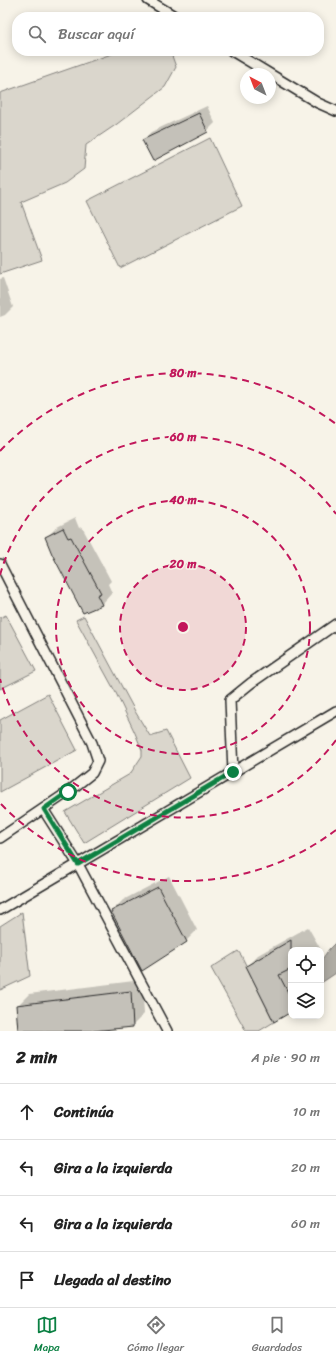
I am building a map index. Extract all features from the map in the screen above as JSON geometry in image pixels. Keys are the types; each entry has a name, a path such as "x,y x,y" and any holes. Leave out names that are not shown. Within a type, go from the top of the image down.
{"lane":[{"path":"148,0 168,12"},
{"path":"240,56 260,68"},
{"path":"276,78 318,103 336,111"},
{"path":"0,564 92,743 98,761 92,773 68,792 0,838"},
{"path":"233,772 230,700 251,683 336,624"},
{"path":"0,910 336,710"},
{"path":"44,809 78,864 167,1031"}],"shaded area":[{"path":"106,56 172,56 176,67 165,87 117,124 86,145 84,169 65,183 21,202 42,260 0,274 0,93"},
{"path":"210,138 242,206 120,268 87,201"},
{"path":"6,615 36,671 0,689 0,618"},
{"path":"84,616 150,736 166,731 190,778 84,843 65,812 130,774 142,756 142,750 116,693 76,620"},
{"path":"48,694 77,750 0,792 0,720"},
{"path":"22,912 30,976 0,990 0,926"},
{"path":"335,943 336,973 324,981 324,956"},
{"path":"238,951 274,1022 259,1031 246,1031 211,968"}],"building":[{"path":"199,113 208,132 153,161 142,140"},
{"path":"63,528 68,538 71,537 101,593 97,595 102,605 83,613 52,554 45,537"},
{"path":"158,887 187,942 142,971 111,911"},
{"path":"291,940 291,947 288,947 288,970 279,975 288,992 288,1014 274,1022 246,966"},
{"path":"131,991 133,1027 93,1031 18,1031 16,1005"}],"route":[{"path":"68,792 44,809 78,864 233,772"}]}
